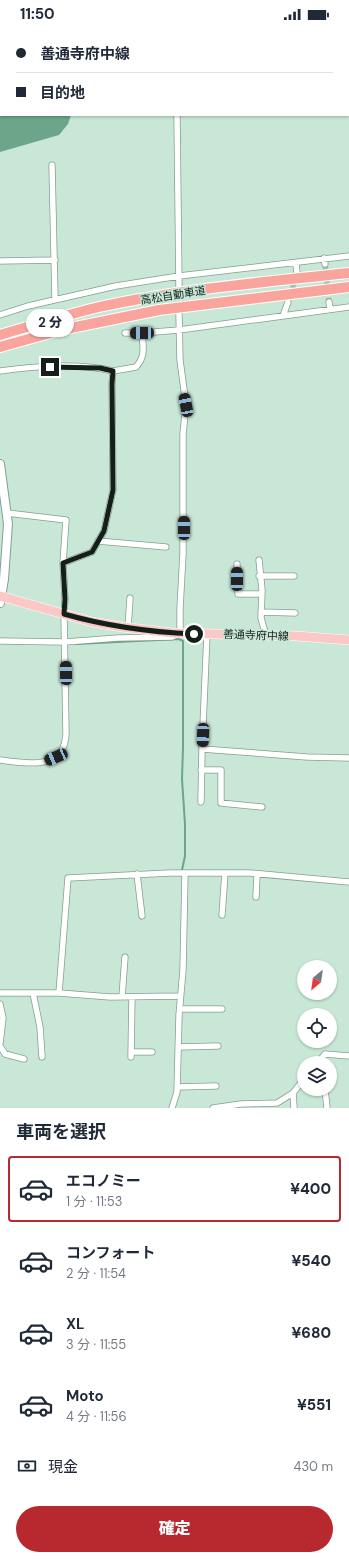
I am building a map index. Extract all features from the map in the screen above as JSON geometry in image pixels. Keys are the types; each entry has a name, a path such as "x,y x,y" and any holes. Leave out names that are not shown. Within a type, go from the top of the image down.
{"highway":[{"name":"高松自動車道","path":"0,335 100,307 164,295 220,287 349,273"},
{"name":"高松自動車道","path":"0,347 61,330 159,310 349,286"}],"main road":[{"name":"善通寺府中線","path":"0,598 92,622 128,628 180,633 349,640"}],"street":[{"path":"177,116 179,287"},
{"path":"52,165 55,299"},
{"path":"0,315 55,299 116,286 179,276 296,262 325,261 349,256"},
{"path":"1,261 55,260"},
{"path":"296,262 297,273"},
{"path":"283,316 288,302"},
{"path":"329,302 330,309"},
{"path":"125,333 179,330 349,307"},
{"path":"0,641 65,642 118,638 172,637 180,633 183,554 183,434 186,405 180,360 179,316"},
{"path":"0,371 35,367 64,367 100,368 113,371 136,367 142,360 143,355 142,333"},
{"path":"63,563 92,552 104,531 113,490 113,371"},
{"path":"0,464 7,513 8,539 4,579 0,598"},
{"path":"0,760 40,762 56,757 62,752 66,735 65,599 63,563 66,520 7,513"},
{"path":"98,541 166,547"},
{"path":"259,560 262,594 261,618 266,636"},
{"path":"237,564 238,594 262,594"},
{"path":"260,576 294,576"},
{"path":"128,628 130,598"},
{"path":"261,612 295,612"},
{"path":"201,802 207,634"},
{"path":"202,749 307,757 349,758"},
{"path":"201,770 221,770 221,804 262,807"},
{"path":"222,915 225,873"},
{"path":"59,993 68,878 137,874 225,873 257,874 349,882"},
{"path":"137,874 142,916"},
{"path":"172,1108 177,1092 185,874"},
{"path":"256,897 257,874"},
{"path":"122,997 125,957"},
{"path":"0,993 33,992 122,997 180,996"},
{"path":"33,992 40,1027 42,1057"},
{"path":"132,997 131,1054 152,1052"},
{"path":"0,1004 3,1018 0,1045 5,1054 24,1059"},
{"path":"180,1009 222,1009"},
{"path":"178,1047 218,1046"},
{"path":"324,1056 325,1054 349,1056"},
{"path":"177,1087 216,1086"},
{"path":"213,1108 277,1103 293,1093 297,1088"},
{"path":"293,1093 294,1108"},
{"path":"326,1096 327,1108"}],"shaded area":[{"path":"0,116 71,116 68,124 59,135 0,152"}],"waterway":[{"path":"76,644 179,639 183,641 182,779 185,824 185,856 182,870"}],"tunnel":[{"path":"325,264 329,302"},
{"path":"290,296 296,277"}],"route":[{"path":"50,367 100,368 113,371 113,490 104,531 92,552 63,563 65,599 64,614 92,622 148,631 194,634"}]}
